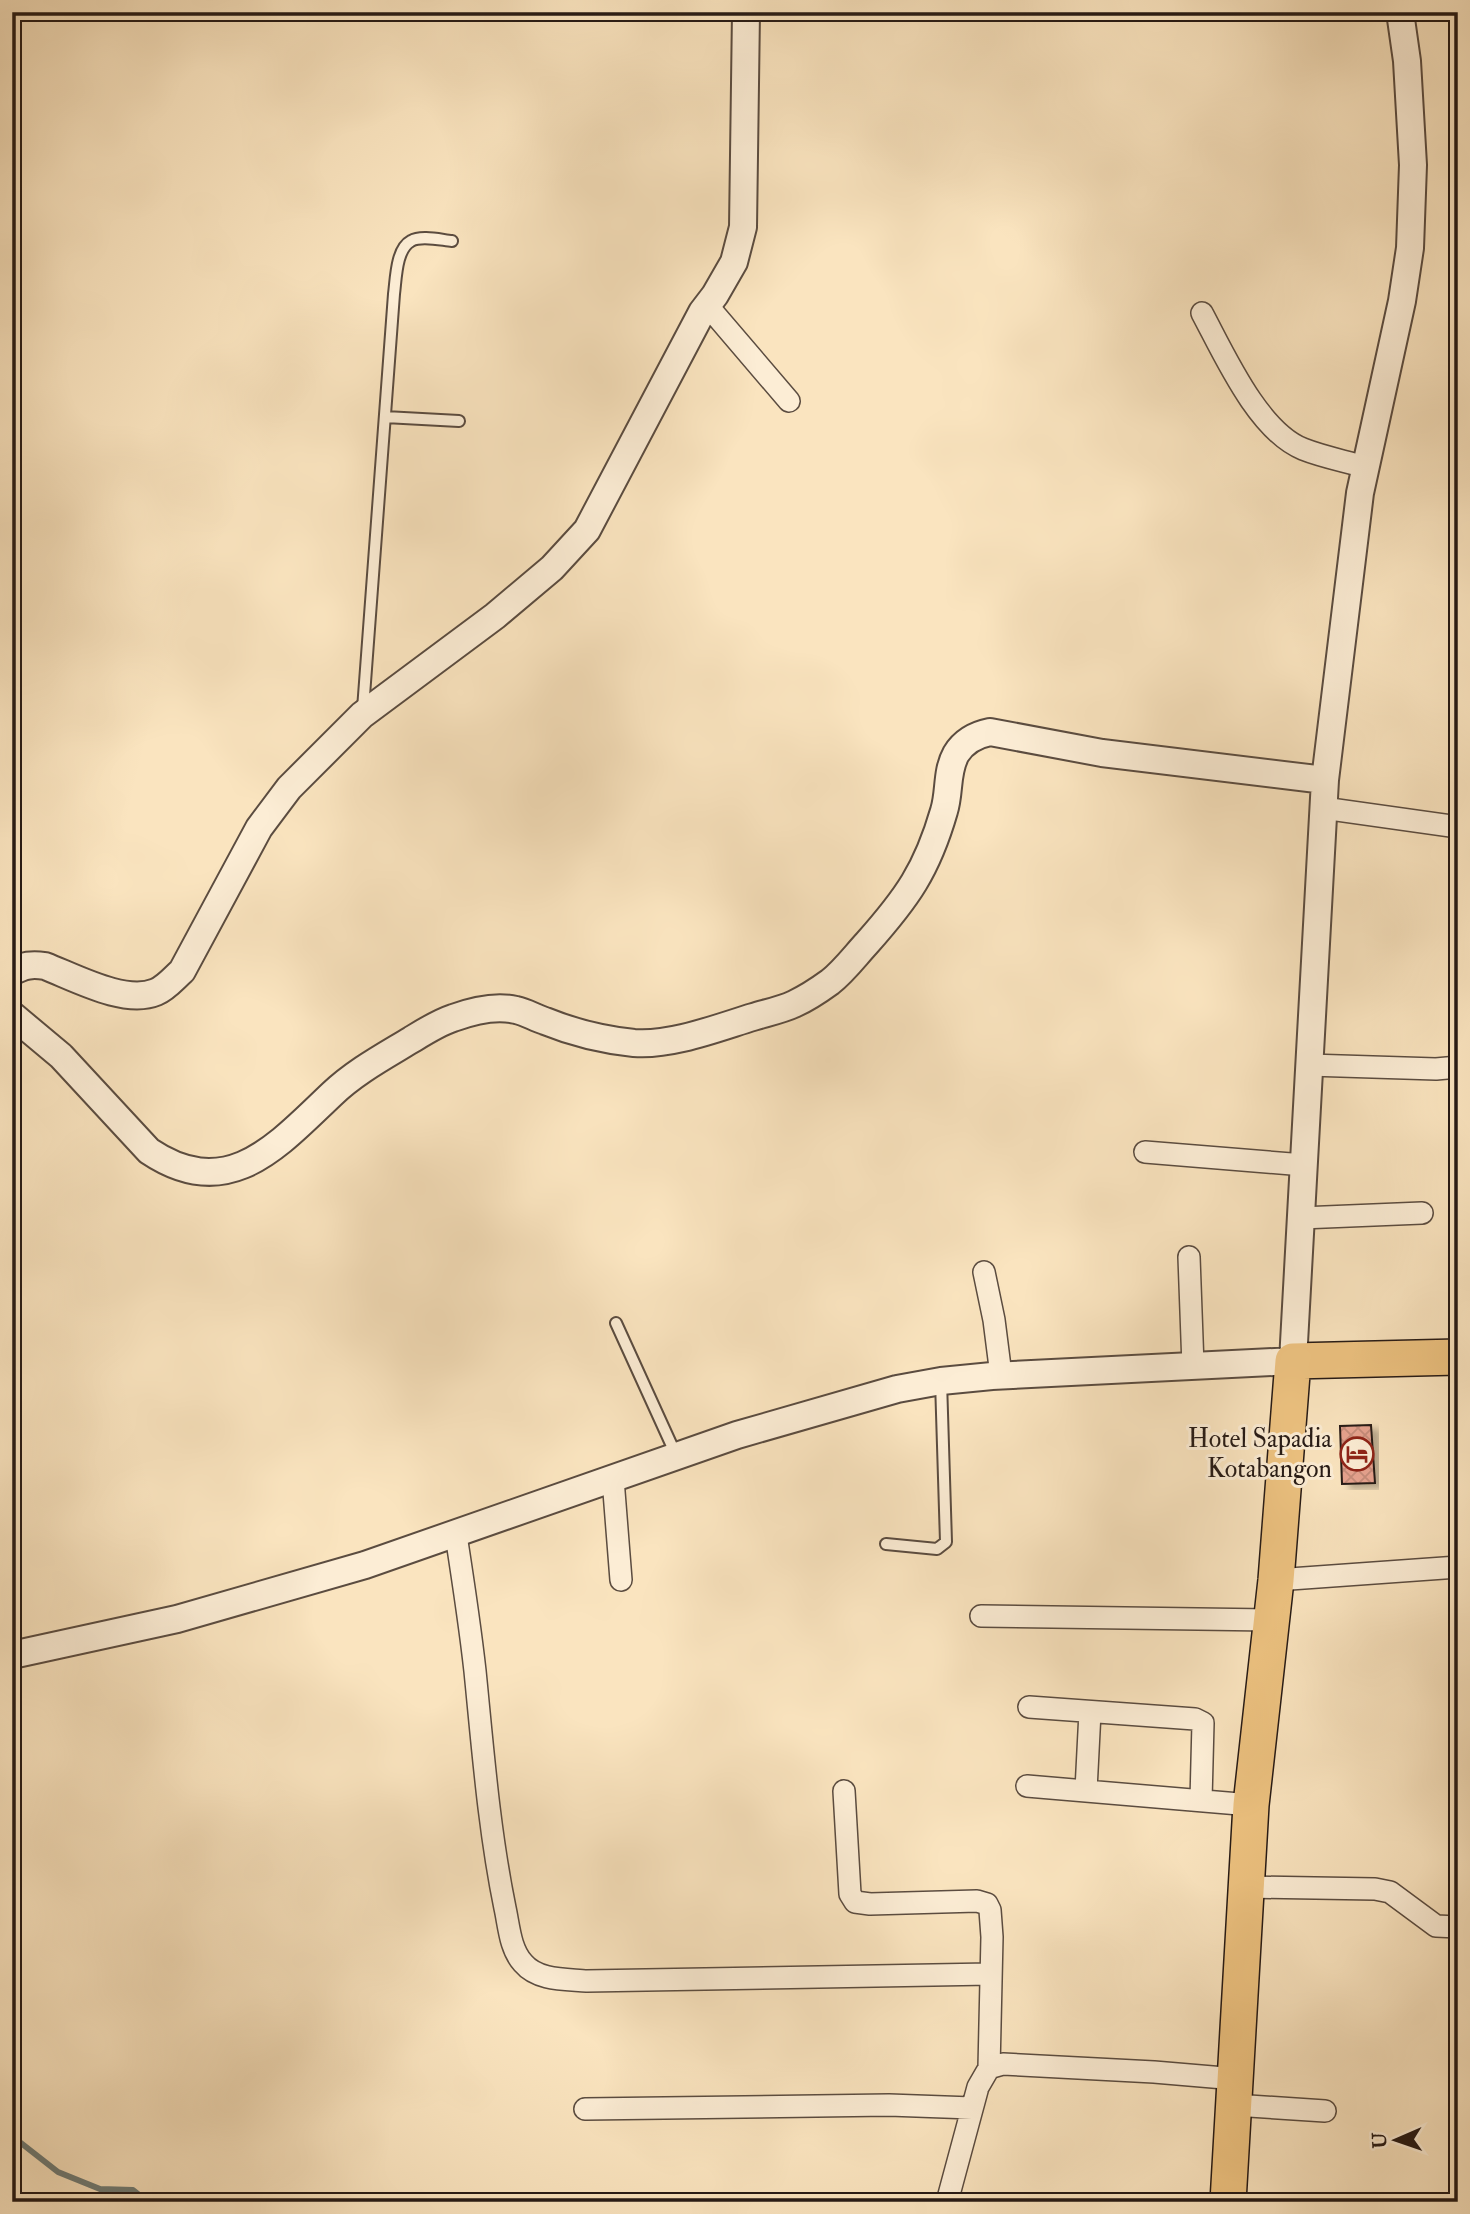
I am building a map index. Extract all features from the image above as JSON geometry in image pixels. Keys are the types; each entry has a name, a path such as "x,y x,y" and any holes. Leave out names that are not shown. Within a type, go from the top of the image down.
{"highway":[{"path":"1228,2202 1251,1805 1276,1580 1293,1361 1458,1357"}],"street":[{"path":"12,972 33,964 45,966 126,996 155,993 164,988 182,971 259,828 289,788 362,715 495,616 552,568 587,530 707,306 734,262 743,227 746,12"},
{"path":"12,1655 228,1605 456,1535 805,1414 897,1389 1001,1375 1293,1361 1325,780 1365,467 1402,301 1412,229 1413,164 1408,61 1400,12"},
{"path":"707,306 789,401"},
{"path":"1202,313 1236,375 1264,418 1281,435 1302,448 1365,467"},
{"path":"12,1015 83,1078 149,1151 192,1170 220,1170 259,1158 290,1135 362,1069 432,1027 469,1012 513,1009 584,1033 634,1043 654,1042 704,1032 779,1009 811,995 833,980 888,919 916,883 931,851 945,809 951,765 964,744 978,735 990,732 1102,753 1325,780"},
{"path":"1323,808 1458,827"},
{"path":"1309,1065 1436,1069 1458,1067"},
{"path":"1145,1152 1304,1165"},
{"path":"1301,1218 1422,1213"},
{"path":"1189,1257 1193,1366"},
{"path":"984,1272 1001,1375"},
{"path":"613,1479 621,1580"},
{"path":"456,1535 475,1670 492,1828 510,1935 524,1965 535,1973 552,1979 597,1981 990,1974"},
{"path":"1276,1580 1458,1567"},
{"path":"981,1616 1270,1620"},
{"path":"1029,1707 1195,1719 1203,1723 1202,1800"},
{"path":"1086,1790 1090,1712"},
{"path":"1027,1786 1251,1805"},
{"path":"844,1791 850,1894 855,1902 987,1903 992,1928 989,2068"},
{"path":"1246,1887 1376,1889 1390,1892 1436,1926 1458,1927"},
{"path":"947,2202 981,2078 989,2068 996,2065 1020,2064 1235,2092 1325,2111"},
{"path":"586,2109 889,2105 972,2108"}],"lane":[{"path":"362,715 399,261 407,245 415,239 452,241"},
{"path":"385,418 459,421"},
{"path":"616,1323 677,1457"},
{"path":"886,1544 937,1549 946,1542 941,1381"}],"building":[{"name":"Hotel Sapadia Kotabangon","path":"1371,1425 1375,1483 1342,1484 1340,1426"}],"waterway":[{"path":"12,2136 58,2172 100,2189 133,2190 148,2202"}],"place":[{"name":"Hotel Sapadia Kotabangon","path":"1357,1454"}]}
